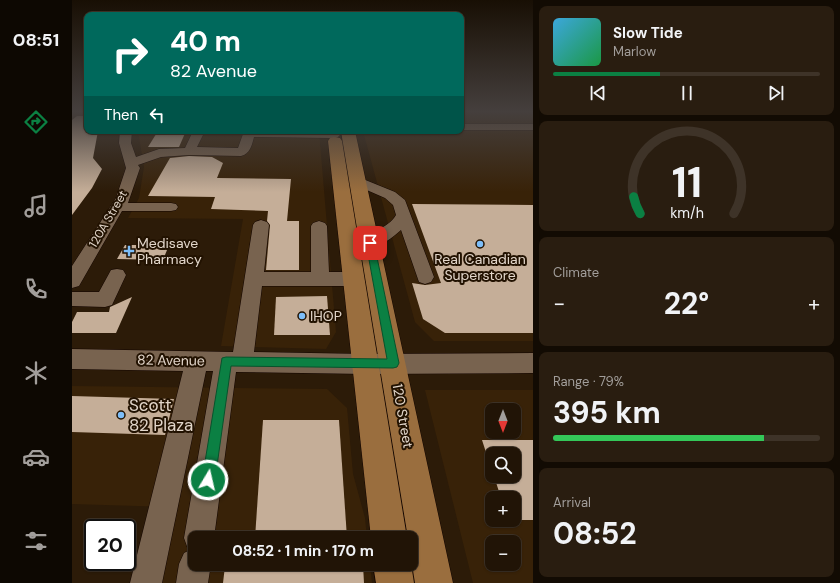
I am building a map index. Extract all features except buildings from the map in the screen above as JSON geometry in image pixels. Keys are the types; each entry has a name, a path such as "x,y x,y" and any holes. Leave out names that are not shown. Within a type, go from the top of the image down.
{"main road":[{"name":"120 Street","path":"339,141 358,181 370,243 389,531"},
{"name":"120 Street","path":"339,141 354,279 379,364 434,583"},
{"path":"393,571 395,583"}],"street":[{"name":"120A Street","path":"72,281 123,198 133,168 125,143 125,138"},
{"path":"189,151 195,138"},
{"path":"131,163 159,153 189,151 241,152 246,147 248,138"},
{"path":"309,138 323,142 339,141"},
{"path":"358,181 396,199 400,203 425,277"},
{"path":"118,207 171,207"},
{"path":"370,243 385,235 402,219 404,215"},
{"path":"200,531 234,361 254,278 261,224"},
{"path":"319,226 320,279"},
{"path":"72,299 104,300 117,275"},
{"path":"254,278 354,279"},
{"name":"82 Avenue","path":"72,359 379,364 533,363"},
{"path":"146,583 197,361"},
{"path":"192,583 194,571"}],"shaded area":[{"path":"139,138 320,138 336,332 326,349 221,346 243,219 128,218 139,198 144,167"},
{"path":"365,138 533,138 533,341 434,341 415,322"},
{"path":"72,386 327,389 347,408 353,474 365,518 366,531 188,531 188,571 371,571 372,583 155,583 170,507 72,504"},
{"path":"425,390 533,390 533,583 473,583"}],"place":[{"name":"Real Canadian Superstore","path":"480,244"},
{"name":"Medisave Pharmacy","path":"129,251"},
{"name":"IHOP","path":"302,316"},
{"name":"Scott 82 Plaza","path":"121,415"}],"route":[{"path":"208,480 226,361 366,364 393,363 370,243"}]}
